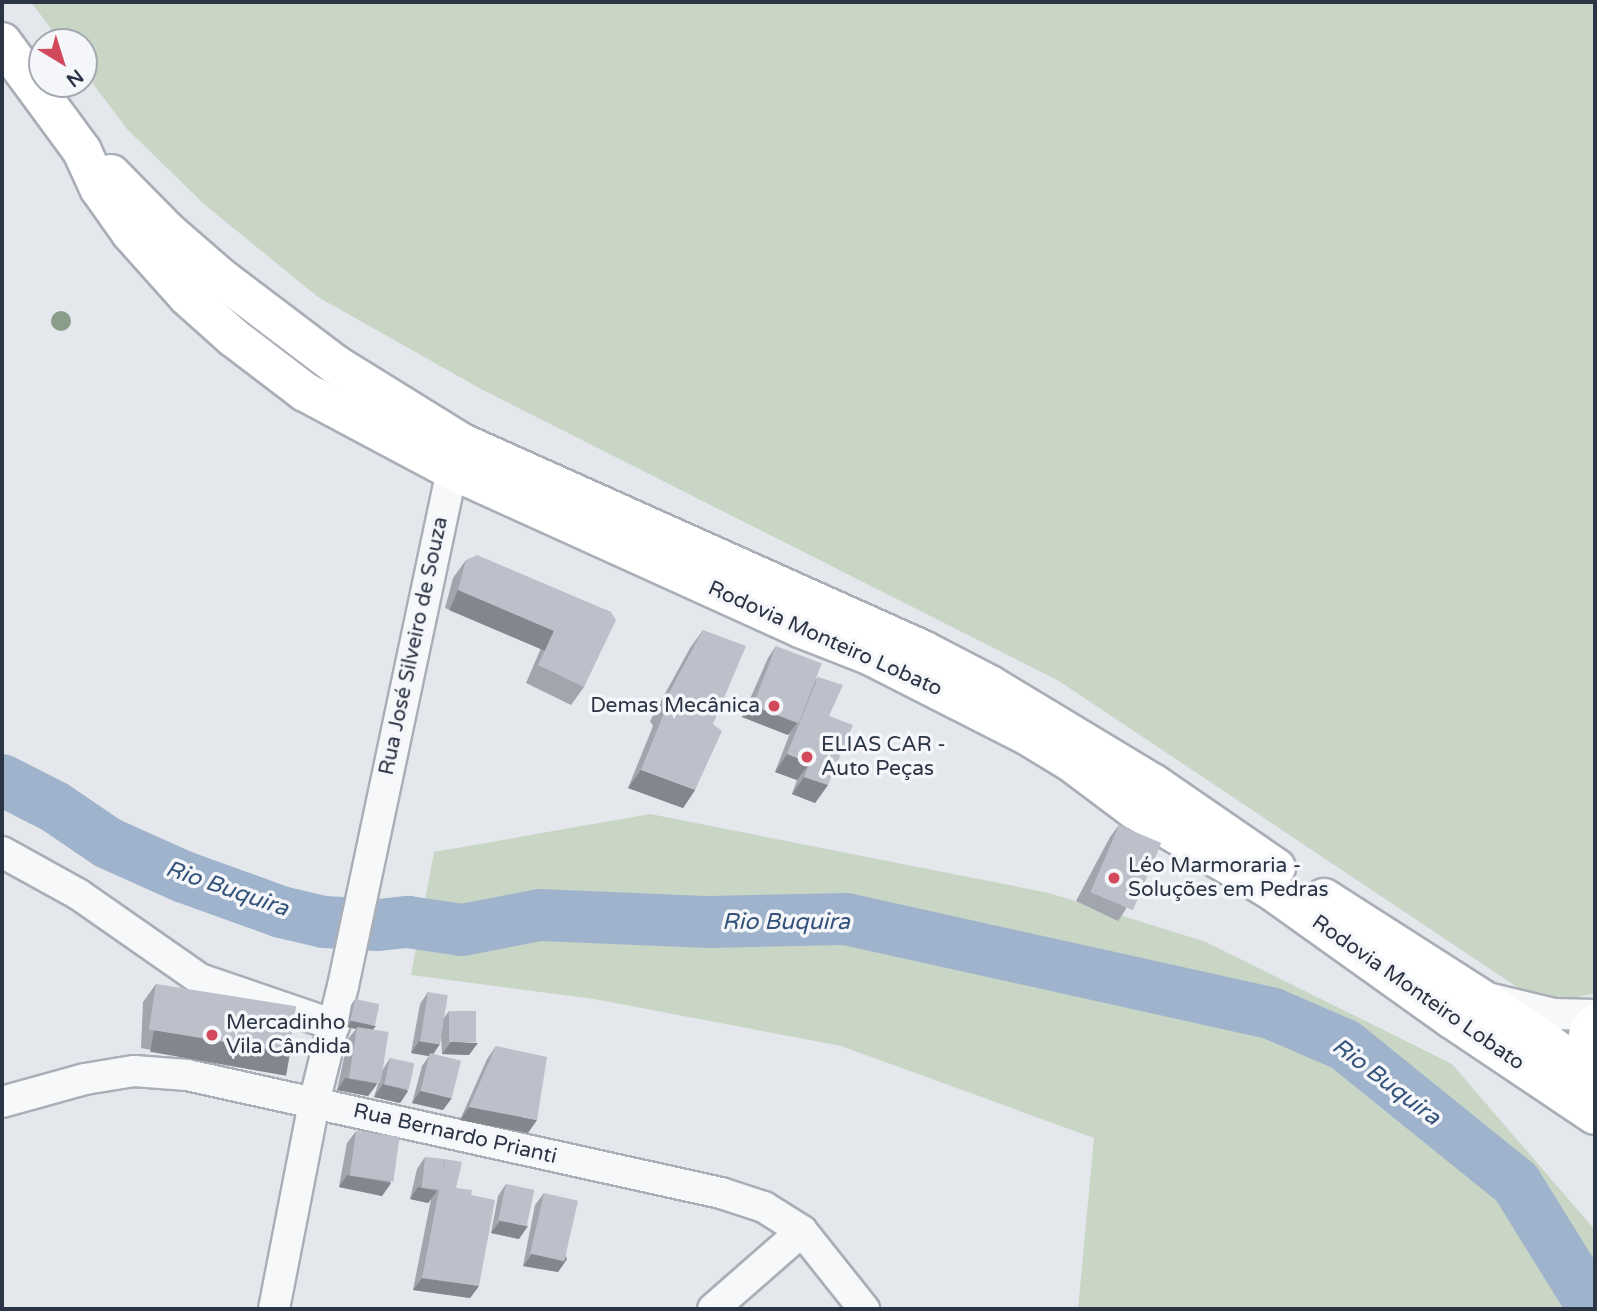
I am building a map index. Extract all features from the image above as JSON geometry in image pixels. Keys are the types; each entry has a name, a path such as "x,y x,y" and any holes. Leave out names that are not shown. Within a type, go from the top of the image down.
{"main road":[{"name":"Rodovia Monteiro Lobato","path":"2,43 82,151 220,277 457,456 800,628 871,656 1028,736 1155,822 1464,1007"},
{"name":"Rodovia Monteiro Lobato","path":"457,456 923,650 990,685 1154,784 1280,870 1464,1007 1595,1115"},
{"path":"1464,1007 1502,1037 1535,1033"},
{"path":"1591,1076 1586,1045 1589,1031 1595,1024"},
{"name":"Rodovia Monteiro Lobato","path":"1535,1033 1591,1076"}],"street":[{"name":"Rua José Silveiro de Souza","path":"334,1025 457,456"},
{"path":"2,852 78,894 200,979 334,1025 314,1102 274,1309"},
{"path":"1464,1007 1595,1017"},
{"path":"1535,1033 1595,1017"},
{"name":"Rua Bernardo Prianti","path":"2,1102 85,1079 134,1071 187,1075 721,1194 764,1207 802,1231 864,1309"},
{"path":"713,1309 802,1231"}],"green space":[{"path":"31,2 1595,2 1595,993 1544,1005 1059,681 481,389 318,297 205,205 127,129 98,91 98,28 50,28"},
{"path":"650,814 1049,893 1206,942 1452,1064 1595,1230 1595,1309 1078,1309 1094,1138 841,1046 594,999 411,975 434,852"}],"building":[{"path":"477,555 611,612 616,620 584,687 538,665 554,631 458,590 466,560"},
{"path":"703,630 746,646 713,724 722,731 695,790 641,770 666,708 663,704"},
{"name":"Demas Mecânica","path":"776,646 822,664 799,723 753,706"},
{"name":"ELIAS CAR - Auto Peças","path":"818,677 843,685 829,716 853,725 828,785 804,777 810,763 787,754"},
{"name":"Léo Marmoraria - Soluções em Pedras","path":"1119,825 1161,843 1133,910 1090,892"},
{"path":"156,984 296,1006 289,1052 149,1029"},
{"path":"428,992 448,995 440,1045 420,1041"},
{"path":"355,999 379,1004 375,1026 350,1021"},
{"path":"449,1011 476,1011 476,1042 449,1042"},
{"path":"357,1027 389,1032 380,1083 349,1078"},
{"path":"496,1046 547,1057 537,1120 469,1107"},
{"path":"430,1053 461,1061 452,1099 421,1091"},
{"path":"390,1058 414,1063 409,1090 384,1084"},
{"path":"356,1131 400,1137 393,1182 350,1176"},
{"path":"425,1157 444,1159 441,1190 422,1188"},
{"path":"445,1159 462,1162 456,1188 472,1190 471,1195 495,1200 479,1286 422,1278"},
{"path":"506,1184 534,1190 527,1226 498,1220"},
{"path":"544,1193 578,1201 564,1261 530,1253"}],"waterway":[{"name":"Rio Buquira","path":"2,780 55,807 108,843 184,877 281,912 324,922 378,925 408,922 462,930 540,915 710,922 846,919 1273,1014 1345,1045 1516,1183 1594,1309"}],"place":[{"name":"Demas Mecânica","path":"774,706"},
{"name":"ELIAS CAR - Auto Peças","path":"807,757"},
{"name":"Léo Marmoraria - Soluções em Pedras","path":"1114,878"},
{"name":"Mercadinho Vila Cândida","path":"212,1035"}]}
